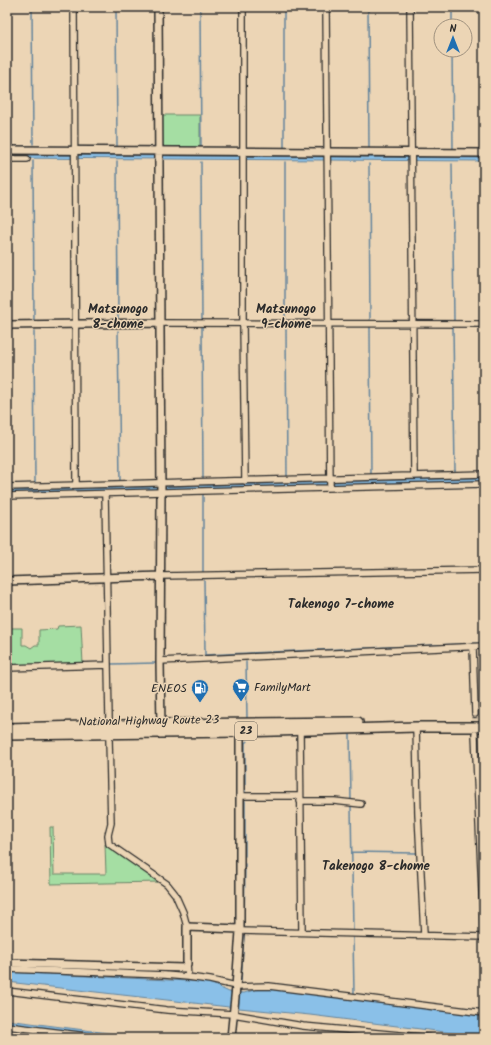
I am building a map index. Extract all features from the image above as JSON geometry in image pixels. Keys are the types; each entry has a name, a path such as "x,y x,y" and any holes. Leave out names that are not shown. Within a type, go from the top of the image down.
{"highway":[{"name":"National Highway Route 23","path":"7,728 240,728 484,721"},
{"name":"National Highway Route 23","path":"240,728 300,730 484,727"},
{"name":"National Highway Route 23","path":"7,735 161,729"}],"street":[{"path":"74,7 76,485"},
{"path":"158,7 161,729"},
{"path":"242,7 245,481"},
{"path":"326,7 330,488"},
{"path":"410,7 414,476"},
{"path":"7,150 75,154 242,156 411,157 484,153"},
{"path":"7,159 27,159"},
{"path":"7,325 160,323 484,324"},
{"path":"7,488 484,474"},
{"path":"7,496 484,484"},
{"path":"105,494 109,720"},
{"path":"7,581 160,576 484,570"},
{"path":"160,661 484,646"},
{"path":"473,647 475,714"},
{"path":"7,668 108,665"},
{"path":"416,727 418,814 424,935"},
{"path":"230,1038 236,988 240,930 240,728"},
{"path":"300,730 302,932"},
{"path":"187,927 240,930 484,937 475,734"},
{"path":"109,739 111,823 108,835 109,844 167,884 175,894 183,912 187,927 188,977"},
{"path":"240,796 300,798 361,804"},
{"path":"7,963 180,968 184,968 187,964"},
{"path":"7,969 188,977 210,980 236,988 269,986 484,1013"},
{"path":"7,991 167,1010 233,1012 303,1026 432,1038"},
{"path":"7,1026 70,1036 103,1038"}],"green space":[{"path":"162,115 200,115 200,148 165,148 162,146"},
{"path":"81,625 83,664 7,667 7,628 22,628 22,645 26,645 31,648 35,645 39,645 39,630 57,629 58,626"},
{"path":"50,827 53,827 54,874 106,874 105,844 160,882 51,884"}],"water":[{"path":"7,156 484,158 484,161 7,158"},
{"path":"484,478 484,481 7,493 7,491"},
{"path":"7,972 208,982 229,992 244,993 261,988 484,1016 484,1037 310,1015 7,982"},
{"path":"7,1020 147,1038 126,1038 7,1023"}],"waterway":[{"path":"32,7 33,144"},
{"path":"116,7 117,146"},
{"path":"200,7 201,148"},
{"path":"284,7 284,147"},
{"path":"368,7 369,148"},
{"path":"452,7 452,18"},
{"path":"452,58 453,149"},
{"path":"33,161 34,320"},
{"path":"117,161 118,319"},
{"path":"201,162 202,319"},
{"path":"285,162 285,319"},
{"path":"369,164 370,319"},
{"path":"452,164 454,320"},
{"path":"453,326 455,472"},
{"path":"202,327 203,479"},
{"path":"286,327 287,477"},
{"path":"370,327 371,475"},
{"path":"34,331 35,484"},
{"path":"118,331 120,482"},
{"path":"203,495 203,572"},
{"path":"204,580 205,655 484,643"},
{"path":"246,662 247,718"},
{"path":"111,664 156,663"},
{"path":"350,735 351,801"},
{"path":"245,792 245,743 247,741"},
{"path":"480,780 484,872"},
{"path":"245,801 245,856"},
{"path":"351,806 353,931"},
{"path":"352,852 417,853"},
{"path":"244,928 245,864"},
{"path":"241,981 244,934"},
{"path":"353,936 354,994"}],"tunnel":[{"path":"475,714 475,729"}],"place":[{"name":"FamilyMart","path":"241,702"},
{"name":"ENEOS","path":"200,703"}],"district":[{"name":"Matsunogo 8-chome","path":"118,316"},
{"name":"Matsunogo 9-chome","path":"286,316"},
{"name":"Takenogo 7-chome","path":"341,604"},
{"name":"Takenogo 8-chome","path":"376,866"}]}
